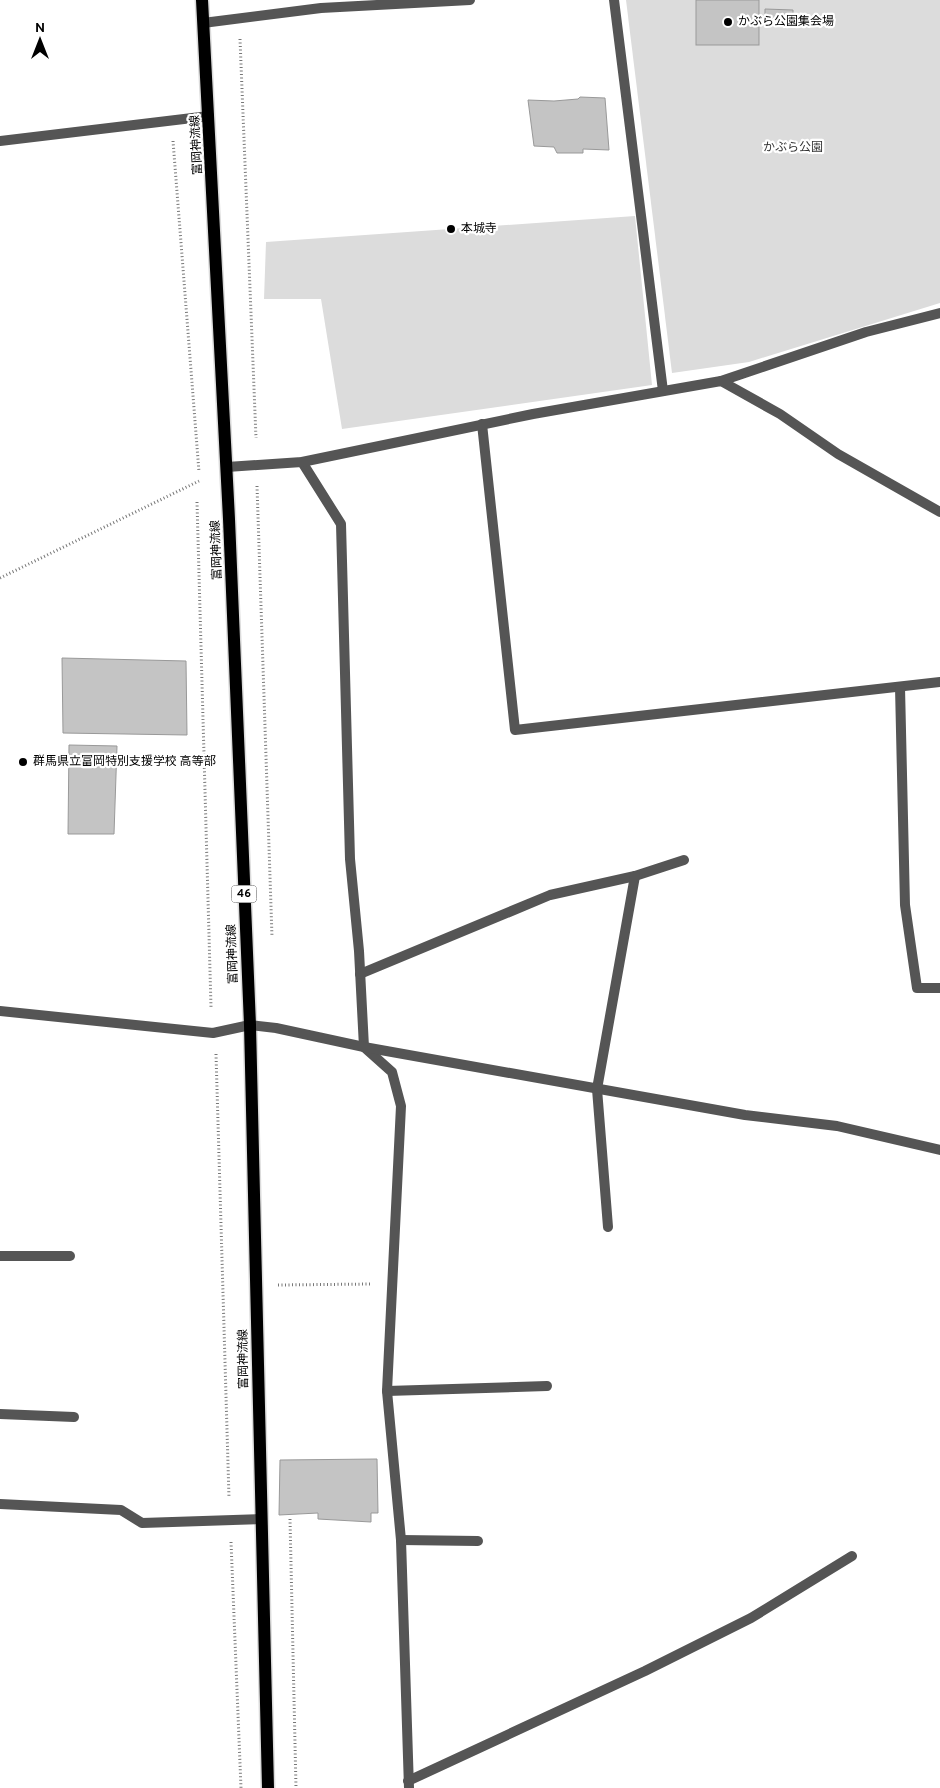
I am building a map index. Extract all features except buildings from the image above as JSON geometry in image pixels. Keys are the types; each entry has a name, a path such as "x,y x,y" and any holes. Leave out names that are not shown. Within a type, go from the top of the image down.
{"main road":[{"name":"富岡神流線","path":"202,0 226,467 250,1025 268,1788"}],"street":[{"path":"203,23 321,8 470,0"},
{"path":"614,0 663,391"},
{"path":"0,141 209,116"},
{"path":"226,467 302,462 482,424 722,381 866,332 940,313"},
{"path":"722,381 780,414 838,454 940,512"},
{"path":"482,424 515,730 940,682"},
{"path":"302,462 341,524 350,859 364,1046 392,1072 401,1106 387,1391 400,1540 408,1784 645,1671 751,1618 852,1556"},
{"path":"900,687 904,904 917,988 940,988"},
{"path":"360,974 550,895 635,876 684,860"},
{"path":"608,1227 596,1089 635,876"},
{"path":"0,1011 213,1033 250,1025 276,1028 596,1089 745,1115 837,1126 940,1150"},
{"path":"0,1256 70,1256"},
{"path":"387,1391 547,1386"},
{"path":"0,1414 74,1417"},
{"path":"0,1504 121,1510 142,1523 261,1519"},
{"path":"400,1540 478,1541"}],"path":[{"path":"240,35 256,438"},
{"path":"173,133 199,472"},
{"path":"0,578 198,481"},
{"path":"257,486 272,943"},
{"path":"197,502 211,1007"},
{"path":"216,1051 229,1500"},
{"path":"256,1285 392,1284"},
{"path":"290,1519 296,1788"},
{"path":"230,1537 241,1788"}],"green space":[{"name":"かぶら公園","path":"626,0 940,0 940,303 749,362 672,373"},
{"path":"635,216 652,385 342,429 321,299 264,299 266,242"}],"place":[{"name":"かぶら公園集会場","path":"728,22"},
{"name":"本城寺","path":"451,229"},
{"name":"群馬県立富岡特別支援学校 高等部","path":"23,762"}]}
